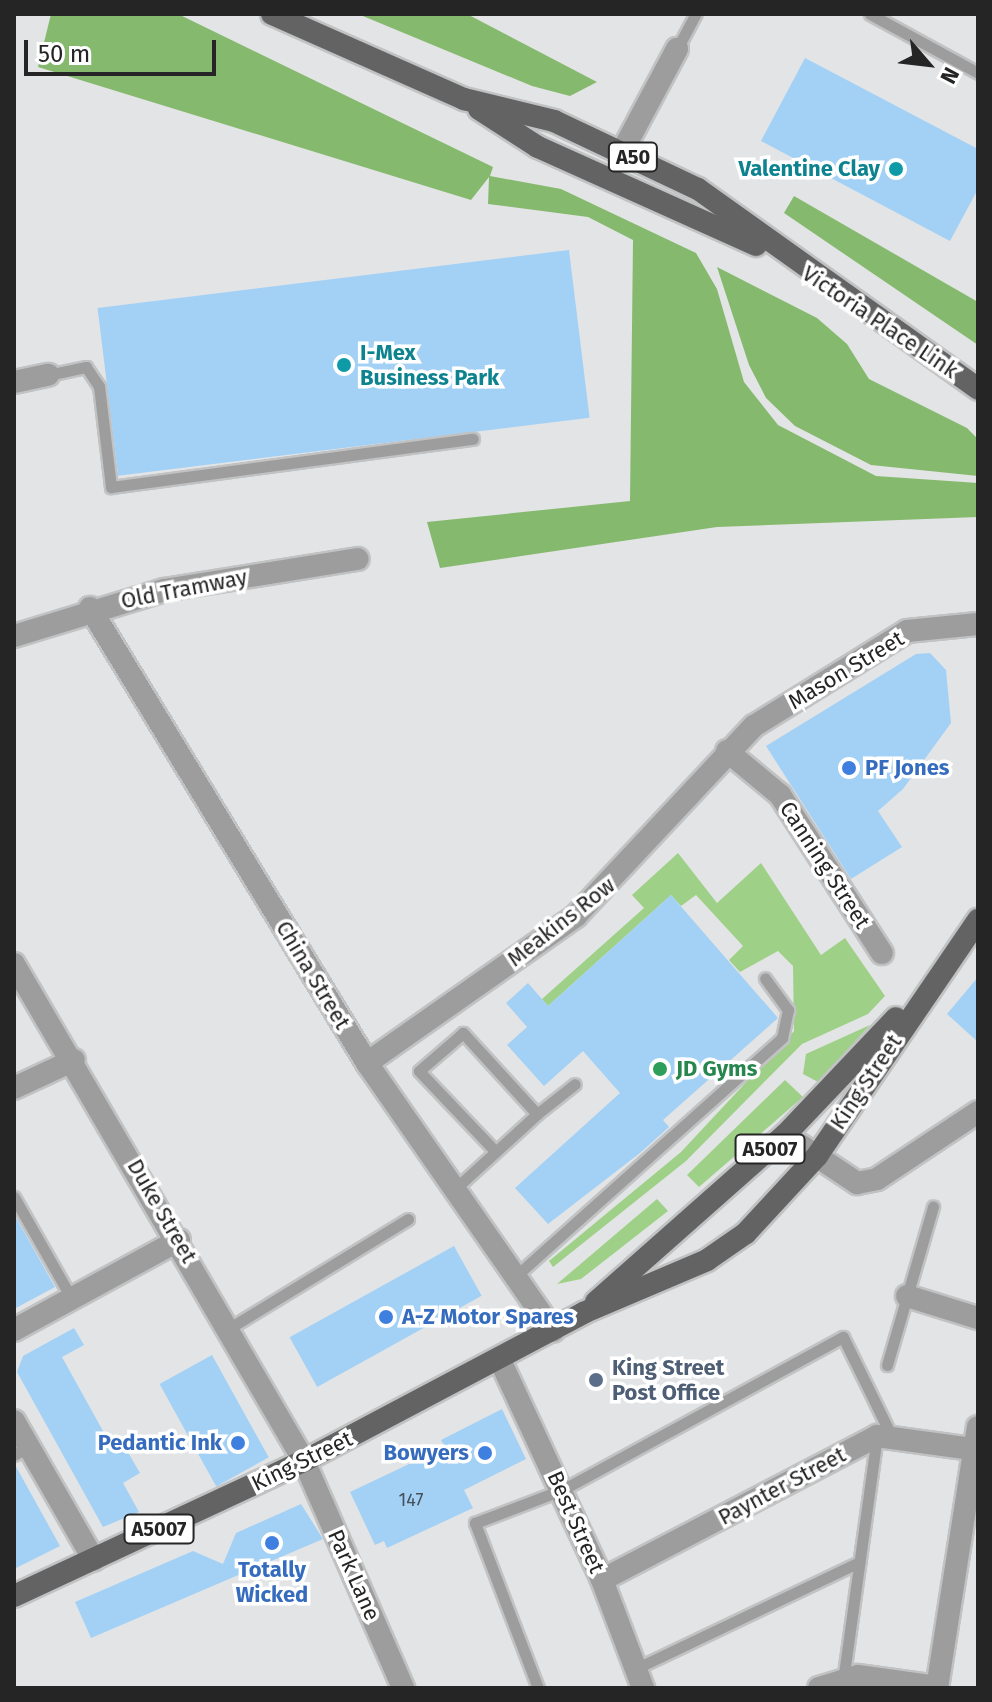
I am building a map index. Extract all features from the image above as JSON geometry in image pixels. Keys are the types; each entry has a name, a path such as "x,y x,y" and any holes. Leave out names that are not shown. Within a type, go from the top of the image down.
{"main road":[{"name":"Victoria Place Link","path":"272,14 464,99 538,147 782,255"},
{"name":"Victoria Place Link","path":"464,99 554,121 698,189 782,255 978,389"},
{"name":"King Street","path":"14,1596 304,1461 500,1360 583,1313 707,1260 746,1233 817,1156 978,920"},
{"name":"King Street","path":"583,1313 785,1135 941,970"}],"street":[{"path":"622,152 677,49"},
{"path":"14,382 48,375"},
{"name":"Old Tramway","path":"14,636 90,608 358,559"},
{"name":"China Street","path":"90,608 367,1063 553,1331"},
{"name":"Mason Street","path":"727,751 907,631 978,624"},
{"name":"Meakins Row","path":"367,1063 576,916 638,858 727,751"},
{"name":"Canning Street","path":"727,751 780,795 882,953"},
{"name":"Duke Street","path":"14,964 74,1060 304,1461"},
{"path":"14,1088 74,1060"},
{"path":"785,1135 857,1183 877,1179 978,1112"},
{"path":"14,1330 179,1240"},
{"path":"907,1296 978,1318"},
{"name":"Best Street","path":"500,1360 602,1580 639,1679"},
{"path":"14,1421 21,1451 94,1560"},
{"path":"819,1688 842,1683 937,1688 971,1505 975,1438 884,1435"},
{"name":"Paynter Street","path":"602,1580 884,1435"},
{"name":"Park Lane","path":"304,1461 403,1688"}],"lane":[{"path":"677,49 696,14"},
{"path":"870,14 978,73"},
{"path":"48,375 86,367 99,386 111,487 473,439"},
{"path":"517,1275 782,1038 788,1010 765,978"},
{"path":"494,1150 425,1080 421,1063 463,1033 537,1114"},
{"path":"456,1188 494,1150 575,1084"},
{"path":"14,1197 72,1299"},
{"path":"887,1365 933,1207"},
{"path":"228,1329 408,1219"},
{"path":"538,1688 475,1523 562,1490 843,1337 884,1435 859,1562 842,1683"},
{"path":"639,1679 859,1562"}],"green space":[{"path":"51,14 178,14 493,167 490,176 561,189 696,253 717,289 744,382 778,425 876,476 978,483 978,517 717,527 440,568 427,522 630,501 633,240 588,217 488,204 489,177 471,200 38,67"},
{"path":"358,14 467,14 597,82 570,96 532,86"},
{"path":"794,196 978,302 978,345 784,213"},
{"path":"717,267 817,318 847,344 869,379 967,428 978,439 978,476 871,465 795,426 766,398 749,365"},
{"path":"678,853 717,903 761,863 821,955 845,938 885,996 868,1014 802,1044 686,1161 553,1267 549,1261 681,1152 794,1031 793,966 778,951 740,972 729,960 743,946 696,895 681,906 671,895 548,1006 542,999 644,908 632,895"},
{"path":"870,1025 818,1082 803,1074 806,1054"},
{"path":"785,1080 803,1097 699,1187 687,1175"},
{"path":"657,1199 668,1211 581,1279 557,1284"}],"building":[{"name":"Valentine Clay","path":"805,58 978,149 978,189 950,241 761,141"},
{"name":"I-Mex Business Park","path":"569,250 590,418 118,476 98,308"},
{"name":"PF Jones","path":"930,653 946,670 951,723 903,789 878,811 902,847 851,879 766,746 916,654"},
{"name":"JD Gyms","path":"671,895 778,1018 663,1120 669,1127 640,1153 548,1224 515,1188 620,1093 583,1051 544,1086 507,1045 527,1027 506,1003 528,983 548,1006"},
{"path":"978,977 978,1042 947,1014"},
{"path":"14,1214 55,1287 14,1309"},
{"name":"A-Z Motor Spares","path":"454,1246 482,1296 317,1387 290,1337"},
{"path":"74,1328 84,1345 62,1357 108,1440 118,1435 140,1473 123,1483 139,1512 103,1527 17,1372 23,1356"},
{"path":"212,1355 269,1457 216,1486 160,1384"},
{"path":"502,1409 526,1459 464,1490 473,1508 387,1548 384,1541 375,1545 350,1492 445,1447 441,1440"},
{"path":"14,1463 60,1546 14,1569"},
{"path":"301,1504 323,1539 91,1638 75,1602 193,1551 223,1564 236,1533"}],"place":[{"name":"Valentine Clay","path":"896,169"},
{"name":"I-Mex Business Park","path":"344,365"},
{"name":"PF Jones","path":"849,768"},
{"name":"JD Gyms","path":"660,1069"},
{"name":"A-Z Motor Spares","path":"386,1317"},
{"name":"King Street Post Office","path":"596,1380"},
{"name":"Pedantic Ink","path":"238,1443"},
{"name":"Bowyers","path":"485,1453"},
{"name":"Totally Wicked","path":"272,1543"}]}
